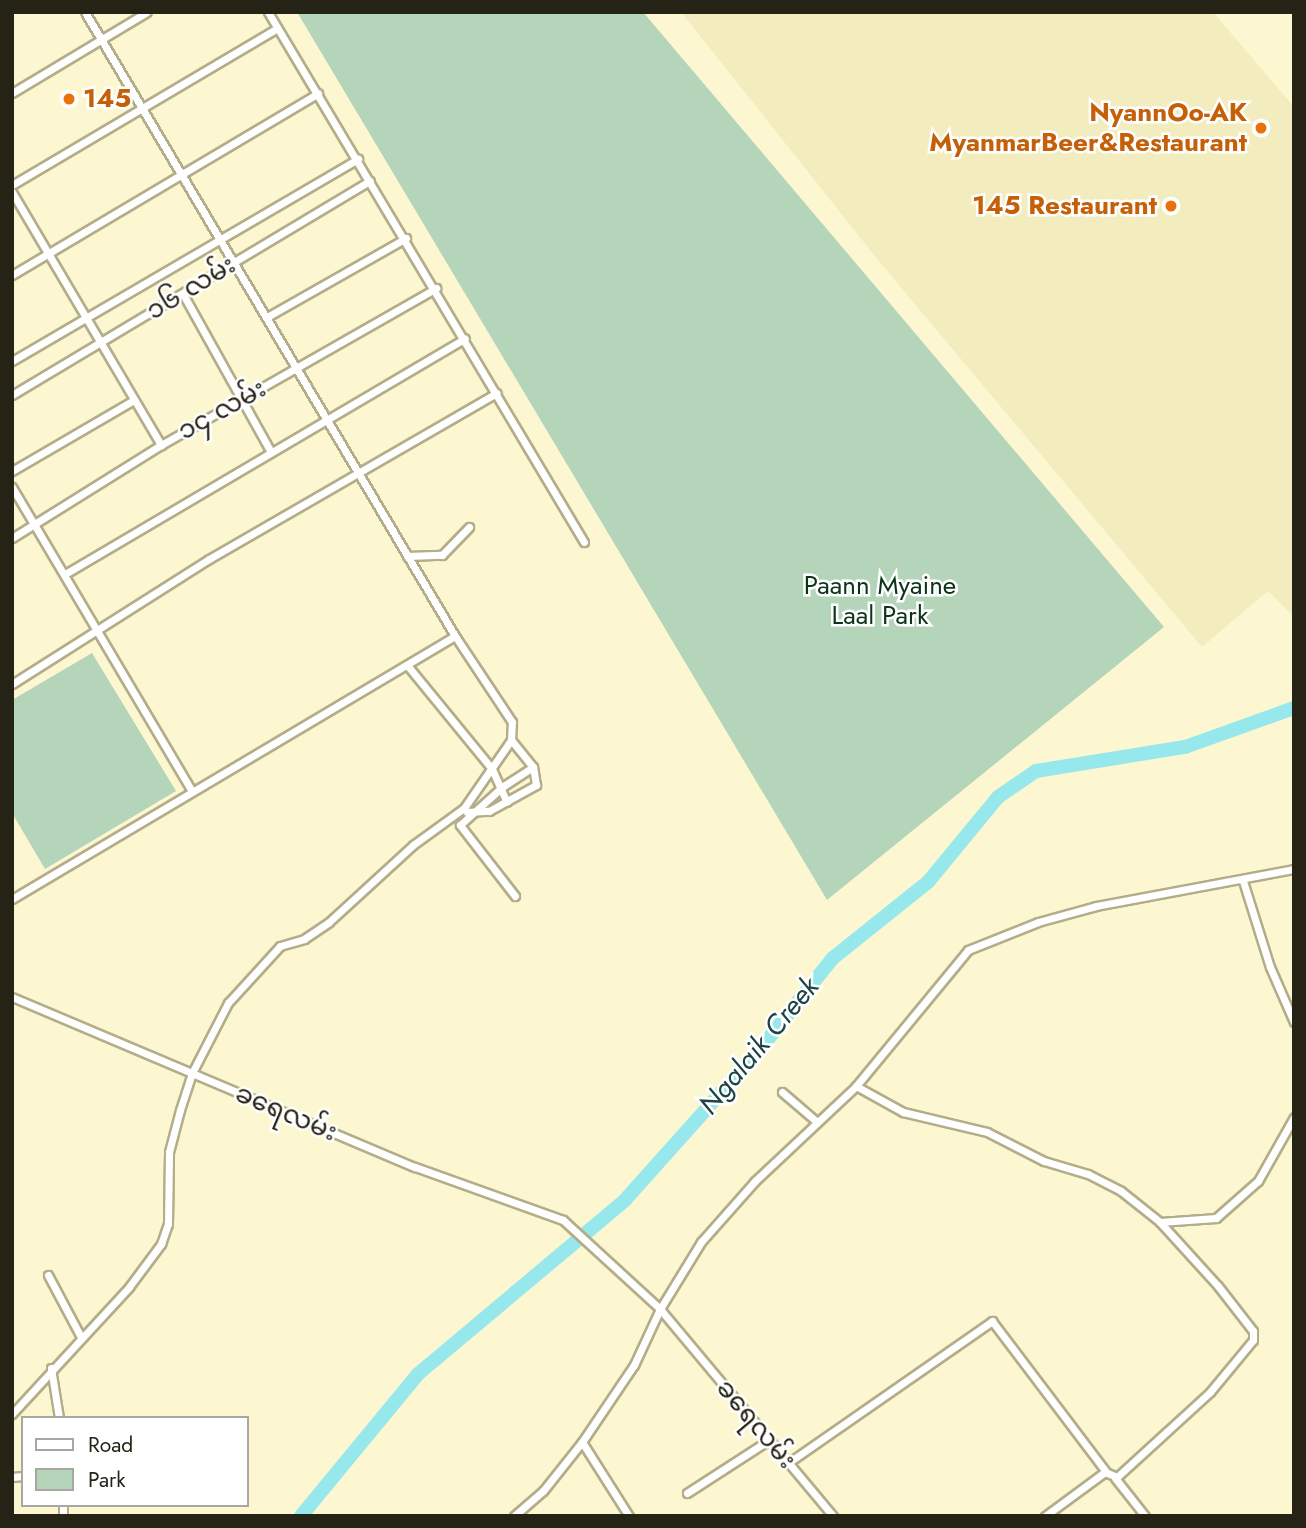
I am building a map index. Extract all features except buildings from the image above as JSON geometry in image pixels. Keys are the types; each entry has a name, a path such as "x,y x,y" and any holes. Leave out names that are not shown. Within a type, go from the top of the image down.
{"street":[{"path":"85,12 140,110 182,172 455,636 509,712 511,740 533,767 536,785 506,802 466,811"},
{"path":"12,93 147,12"},
{"path":"268,12 436,288 584,542"},
{"path":"12,185 277,28"},
{"path":"12,275 318,93"},
{"path":"12,362 219,237 358,159"},
{"name":"၁၆ လမ်း","path":"12,395 370,181"},
{"path":"12,192 161,445"},
{"path":"267,317 406,239"},
{"name":"၁၄ လမ်း","path":"12,538 161,445 436,288"},
{"path":"183,294 270,450"},
{"path":"65,574 270,450 465,338"},
{"path":"13,680 357,473 496,393"},
{"path":"12,471 134,400"},
{"path":"12,487 192,791"},
{"path":"407,556 442,555 469,527"},
{"path":"12,899 455,636"},
{"path":"407,664 492,769 502,787 506,802"},
{"path":"511,740 466,811 460,828 515,896"},
{"path":"12,1414 51,1368 145,1268 166,1233 169,1152 192,1073 228,1003 280,946 304,939 329,922 413,845 533,767"},
{"path":"514,1516 543,1491 582,1442 634,1365 660,1309 701,1242 817,1122 856,1086 958,958 982,942 1096,906 1243,881 1294,869"},
{"path":"1243,881 1270,967 1294,1022"},
{"name":"ခရေလမ်း","path":"12,997 415,1167 563,1220 660,1309 833,1516"},
{"path":"856,1086 903,1111 987,1132 1044,1161 1088,1174 1121,1191 1160,1222 1253,1331 1254,1340 1210,1392 1115,1478"},
{"path":"782,1092 817,1122"},
{"path":"1160,1222 1216,1217 1258,1181 1294,1117"},
{"path":"48,1276 81,1337"},
{"path":"788,1463 992,1321 1107,1472 1115,1478 1145,1516"},
{"path":"51,1368 59,1416"},
{"path":"687,1493 769,1440"},
{"path":"582,1442 629,1516"},
{"path":"1045,1516 1107,1472"}],"shaded area":[{"path":"681,12 1213,12 1294,107 1294,617 1268,591 1202,647 878,260"}],"green space":[{"name":"Paann Myaine Laal Park","path":"297,12 643,12 1164,627 827,900"},
{"path":"92,653 176,791 45,869 12,813 12,700"}],"waterway":[{"name":"Ngalaik Creek","path":"301,1516 418,1374 625,1200 760,1049 833,958 928,882 998,797 1036,771 1185,747 1294,708"}],"place":[{"name":"145","path":"69,99"},
{"name":"NyannOo-AK MyanmarBeer&Restaurant","path":"1261,128"},
{"name":"145 Restaurant","path":"1171,206"}]}
